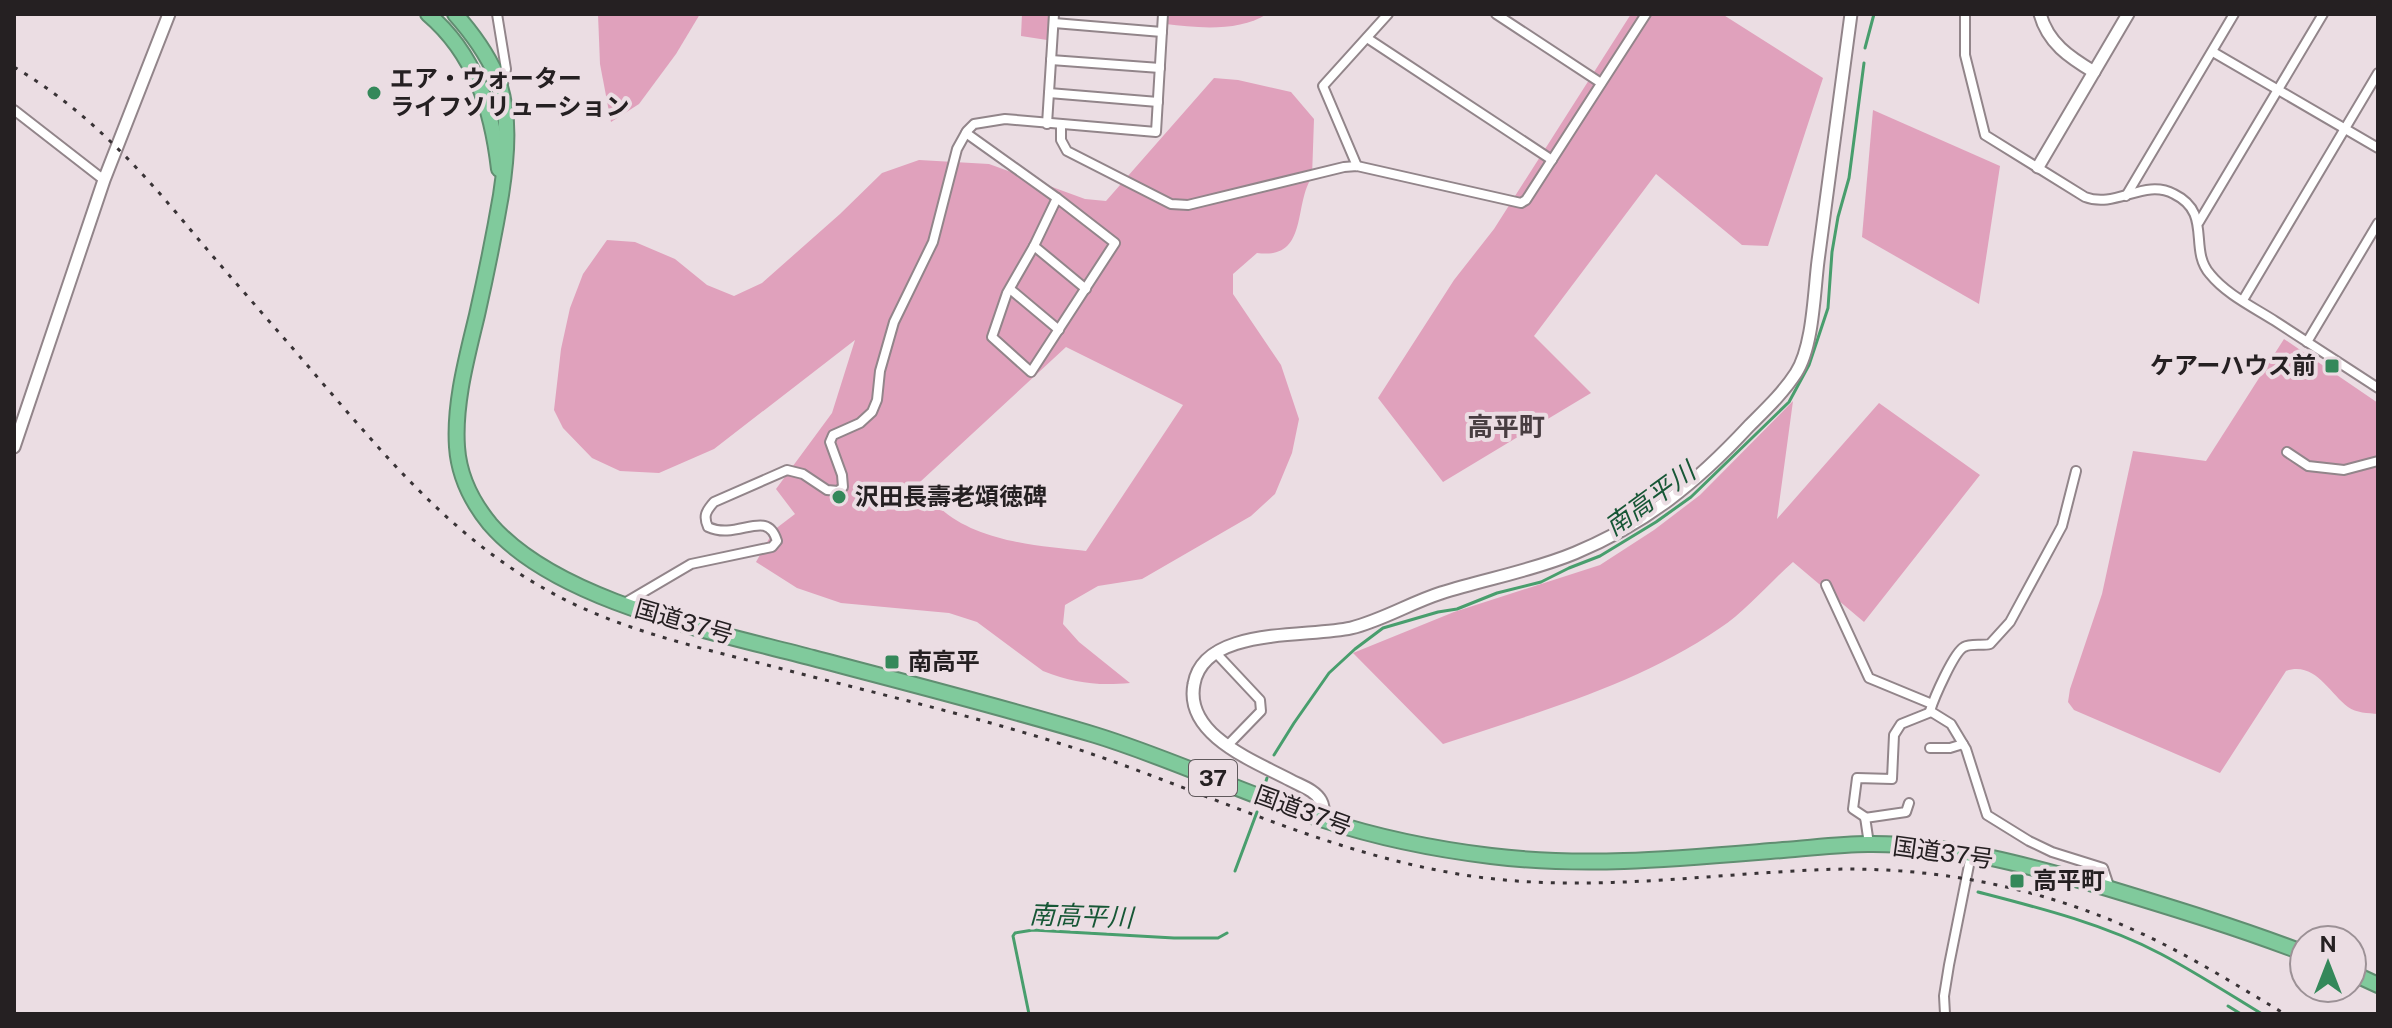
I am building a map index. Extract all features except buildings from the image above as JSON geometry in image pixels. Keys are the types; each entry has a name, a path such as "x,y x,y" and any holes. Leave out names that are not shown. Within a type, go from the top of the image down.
{"highway":[{"name":"国道37号","path":"428,14 445,29 473,67 498,155 502,189"},
{"name":"国道37号","path":"457,15 483,50 498,78 506,145 493,246 457,410 457,448 461,471 477,506 508,543 553,572 623,605 656,616 1099,736 1324,820 1404,843 1495,857 1564,862 1629,862 1869,844 1921,846 2046,870 2231,926 2288,947"}],"street":[{"path":"14,447 104,180 169,14"},
{"path":"497,14 506,69 501,94"},
{"path":"623,605 691,564 772,547 777,541 774,530 768,525 723,532 708,527 706,511 714,502 787,470 803,474 827,490 838,491 843,487 830,442 833,435 860,423 872,412 894,322 933,242 957,149 966,133 974,124 1005,119 1156,132 1163,14"},
{"path":"1357,166 1323,86 1388,14"},
{"path":"1496,14 1601,83"},
{"path":"1061,124 1061,140 1067,151 1171,204 1188,205 1357,166 1521,203 1526,200 1646,14"},
{"path":"1324,820 1323,803 1312,791 1216,738 1206,729 1194,705 1198,671 1215,652 1234,644 1353,627 1392,615 1432,596 1576,553 1669,502 1719,459 1777,398 1798,371 1804,352 1817,283 1851,14"},
{"path":"1965,14 1965,55 1985,135 2095,201 2150,189 2162,189 2174,194 2194,211 2199,222 2202,259 2211,277 2375,387 2378,376"},
{"path":"2040,14 2055,44 2094,72"},
{"path":"2038,167 2128,14"},
{"path":"2126,196 2234,14"},
{"path":"2199,222 2323,14"},
{"path":"445,29 457,15"},
{"path":"1047,124 1054,19 1162,32"},
{"path":"1367,38 1552,160"},
{"path":"2213,52 2378,148"},
{"path":"1051,60 1160,68"},
{"path":"2243,300 2378,73"},
{"path":"1049,93 1158,102"},
{"path":"14,110 104,180"},
{"path":"966,133 1057,198 1115,243 1031,372 992,337 1010,289 1057,198"},
{"path":"2307,342 2378,223"},
{"path":"1034,246 1086,289"},
{"path":"1010,289 1059,330"},
{"path":"2287,452 2308,466 2332,469 2344,470 2378,461"},
{"path":"1869,844 1865,818 1853,809 1857,778 1892,779 1894,735 1901,724 1932,708 1944,678 1961,649 1966,645 1990,644 2010,622 2062,526 2076,471"},
{"path":"1826,585 1869,678 1932,708 1951,724 1963,744 1987,815 2040,847 2103,868 2110,889"},
{"path":"1215,652 1260,700 1261,711 1228,745"},
{"path":"1930,748 1950,748 1963,744"},
{"path":"1865,818 1906,812 1909,803"},
{"path":"1945,1014 1944,996 1949,965 1971,855"}],"shaded area":[{"path":"598,14 700,14 676,54 639,104 611,122 600,64"},
{"path":"1022,14 1049,14 1047,40 1021,36"},
{"path":"1166,14 1267,14 1244,24 1204,27 1166,24"},
{"path":"1631,14 1722,14 1823,78 1768,246 1742,245 1656,174 1534,336 1591,393 1443,482 1378,398 1454,280 1494,229"},
{"path":"1214,78 1291,92 1314,119 1312,177 1292,239 1285,248 1274,253 1257,253 1233,274 1233,294 1281,365 1299,419 1292,453 1275,494 1251,516 1142,579 1098,586 1065,605 1063,624 1079,642 1130,683 1086,683 1054,675 1043,671 977,622 949,613 841,603 797,588 756,562 774,530 795,514 776,489 832,413 855,340 714,449 659,473 620,471 592,458 563,428 554,410 561,349 570,308 583,274 607,240 635,242 675,259 707,285 734,296 762,283 882,173 919,160 989,164 1085,199 1106,201","holes":["1066,347 1183,405 1086,551 1009,540 971,528 939,507 920,482"]},
{"path":"1873,110 2000,166 1979,304 1862,237"},
{"path":"2284,339 2378,403 2378,714 2351,709 2321,680 2305,670 2286,671 2220,773 2074,710 2068,702 2102,594 2133,451 2206,461"},
{"path":"1793,401 1777,519 1879,403 1980,475 1864,622 1793,562 1729,621 1655,666 1551,708 1443,744 1353,653 1454,612 1600,565 1700,495"}],"waterway":[{"name":"南高平川","path":"1865,48 1874,14"},
{"name":"南高平川","path":"1274,755 1329,673 1383,628 1457,609 1497,593 1541,582 1600,556 1691,497 1789,402 1809,365 1828,308 1832,252 1849,178 1864,63"},
{"name":"南高平川","path":"1235,871 1257,812"},
{"path":"1978,892 2071,918 2139,943 2262,1014"},
{"name":"南高平川","path":"1029,1014 1013,936 1015,933 1033,930 1174,938 1218,938 1227,933"},
{"path":"2228,1006 2241,1014"}],"railway":[{"path":"14,67 62,100 126,157 376,445 436,507 502,562 538,585 600,616 692,646 1036,736 1323,839 1425,868 1478,877 1562,883 1857,869 1943,875 2028,892 2111,920 2151,938 2285,1014"}],"place":[{"name":"エア・ウォーター ライフソリューション","path":"374,93"},
{"name":"ケアーハウス前","path":"2332,366"},
{"name":"沢田長壽老頌徳碑","path":"839,497"},
{"name":"南高平","path":"892,662"},
{"name":"高平町","path":"2017,881"}],"district":[{"name":"高平町","path":"1506,427"}]}
